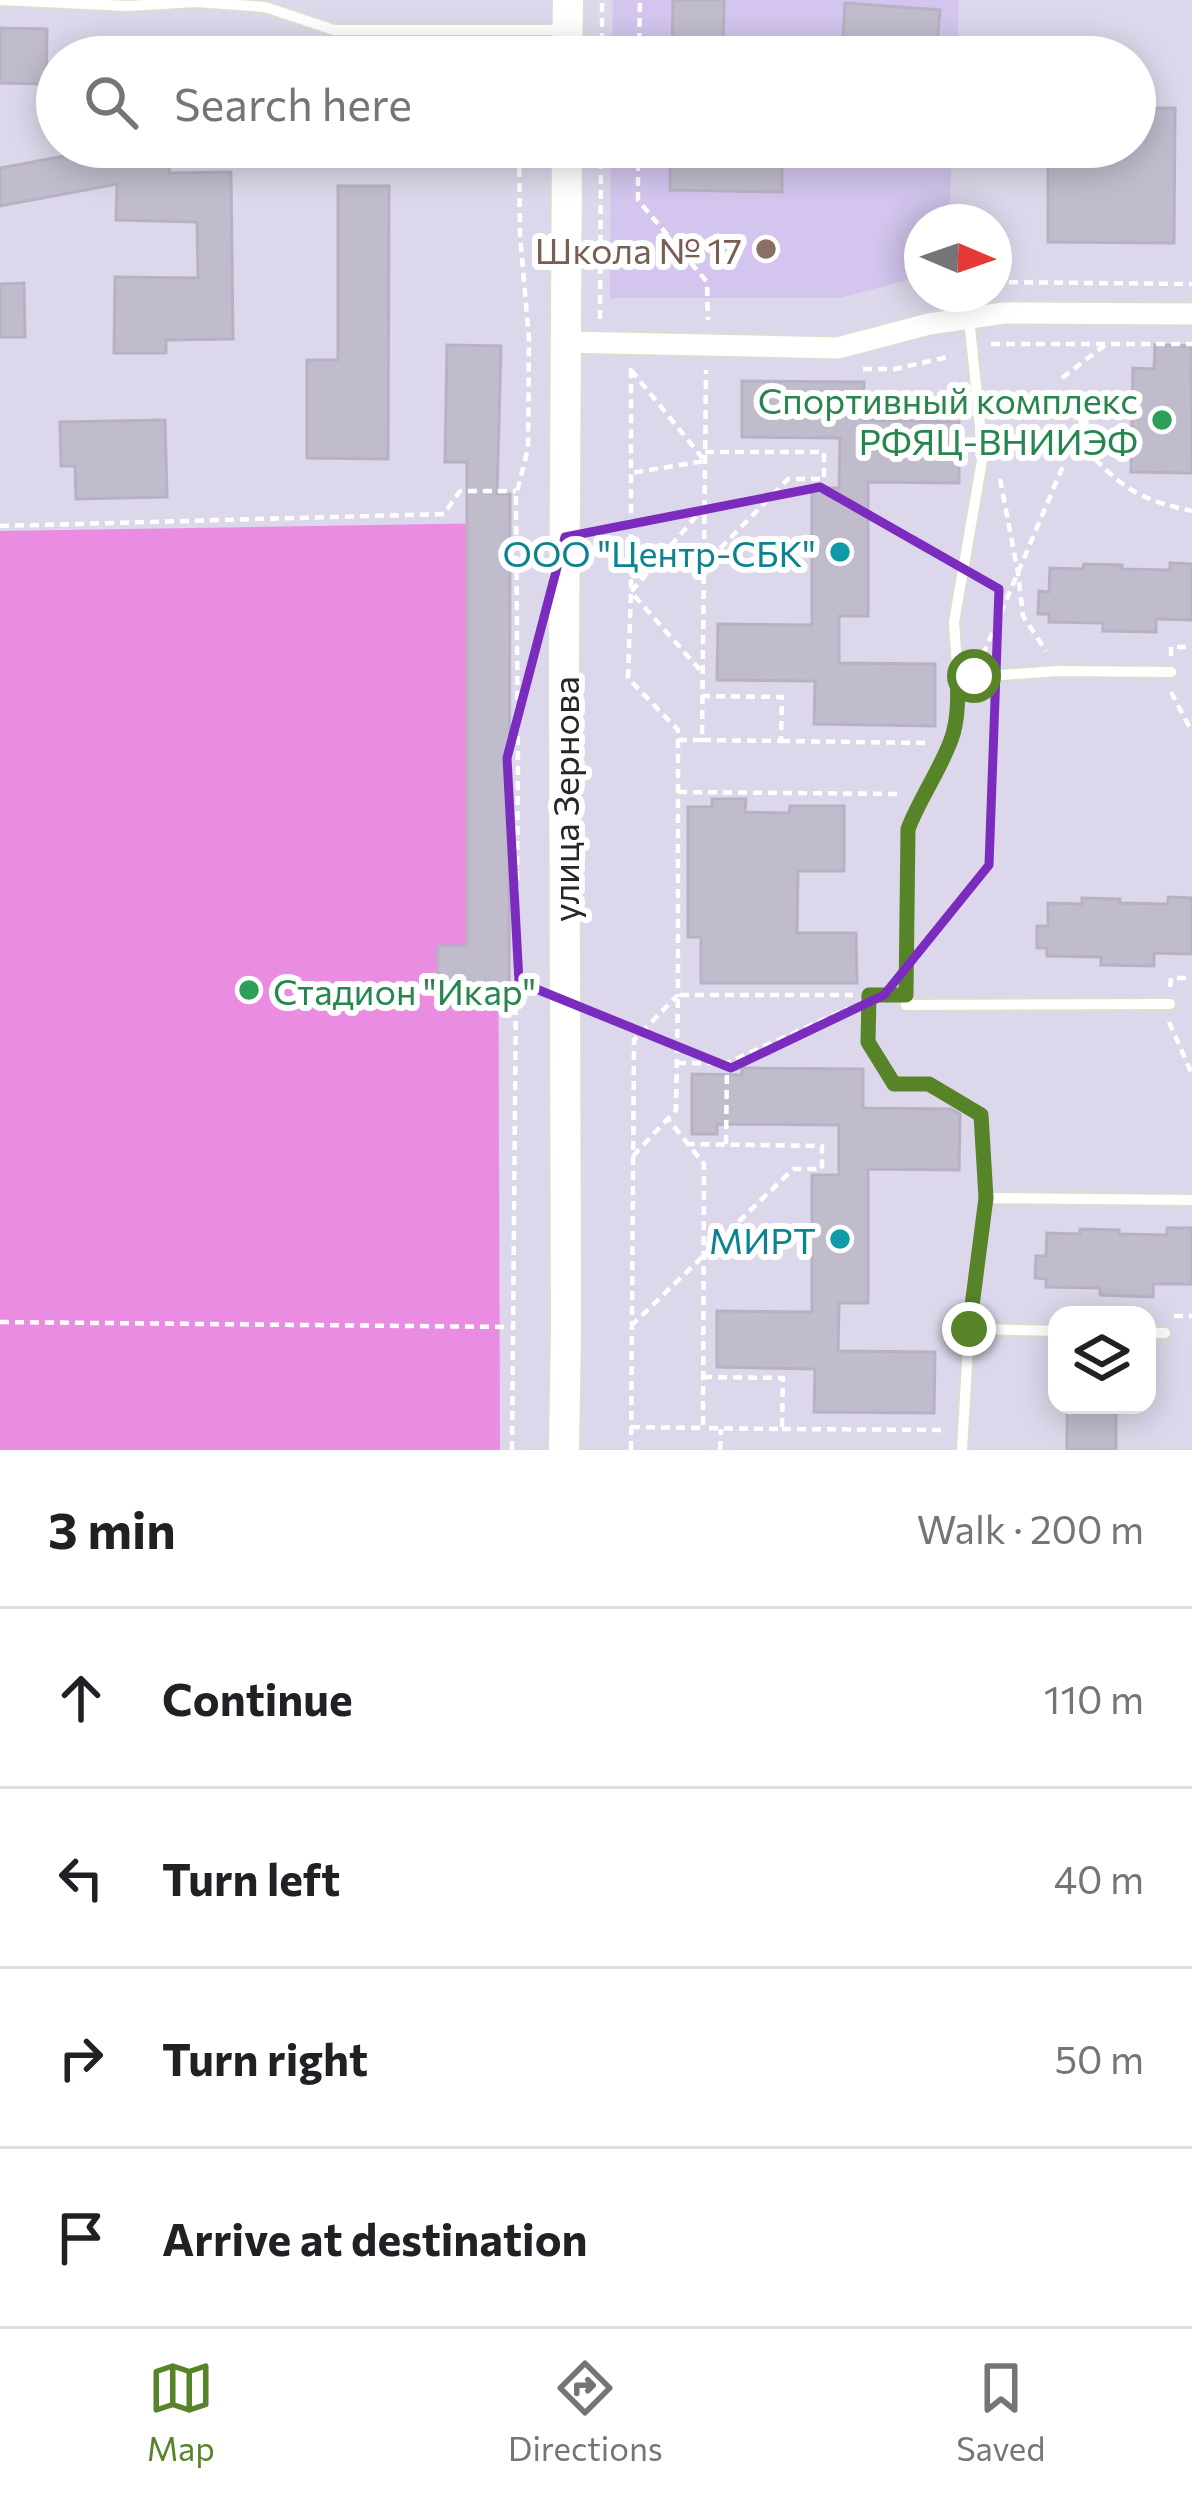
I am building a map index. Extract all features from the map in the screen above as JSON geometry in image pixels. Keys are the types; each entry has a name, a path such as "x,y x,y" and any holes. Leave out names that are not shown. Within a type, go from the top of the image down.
{"main road":[{"name":"улица Зернова","path":"564,1450 567,168"}],"street":[{"path":"566,342 838,348 928,324 1004,313 1192,314"}],"lane":[{"path":"0,0 265,7 334,30 568,29"},
{"path":"970,318 987,444 954,622 958,695 950,743 908,829 906,1005 1170,1004"},
{"path":"987,444 1077,446 1084,400 1026,399"},
{"path":"957,670 974,676 1171,672"},
{"path":"906,995 869,995 868,1042 894,1084 929,1084 981,1115 986,1198 969,1329 962,1450"},
{"path":"986,1198 1192,1200"},
{"path":"969,1329 1048,1331"},
{"path":"1156,1333 1165,1333"}],"path":[{"path":"602,0 602,36"},
{"path":"639,36 640,0"},
{"path":"512,1450 517,491 528,448 529,404 519,168"},
{"path":"601,168 600,319 615,319"},
{"path":"638,168 638,200 707,282 708,321"},
{"path":"1012,282 1192,284"},
{"path":"848,369 896,368 994,343 1192,344"},
{"path":"631,370 650,370"},
{"path":"631,370 705,461"},
{"path":"631,370 628,678 678,730 676,1110 633,1156"},
{"path":"702,740 706,370"},
{"path":"987,444 1018,573 1023,616 1058,671"},
{"path":"974,676 1077,446 1148,501 1192,512"},
{"path":"704,566 788,479 824,479 824,452 705,452"},
{"path":"632,473 705,461"},
{"path":"0,526 444,514 460,491 517,491"},
{"path":"631,592 704,507"},
{"path":"631,592 703,673"},
{"path":"702,696 782,697 781,741"},
{"path":"678,740 950,743"},
{"path":"678,792 922,794"},
{"path":"631,1450 634,1040 678,995 869,995"},
{"path":"677,1063 727,1063 869,995"},
{"path":"726,1144 727,1063"},
{"path":"668,1119 704,1164 703,1428"},
{"path":"631,1326 793,1169 822,1169 822,1145 688,1144"},
{"path":"0,1322 512,1327"},
{"path":"703,1377 783,1378 782,1429"},
{"path":"631,1426 963,1430"},
{"path":"721,1429 721,1450"}],"highlighted area":[{"path":"820,487 999,589 989,865 884,995 731,1068 519,982 507,758 565,537"}],"shaded area":[{"path":"613,0 959,0 958,36 612,36"},
{"name":"Школа № 17","path":"611,168 951,168 950,204 904,204 904,281 840,298 610,298"},
{"name":"Стадион \"Икар\"","path":"497,523 500,1450 0,1450 0,531"}],"building":[{"path":"673,0 724,0 723,36 672,36"},
{"path":"845,3 940,10 938,36 843,36"},
{"path":"0,28 47,29 47,36 36,36 36,84 0,83"},
{"path":"1156,108 1175,108 1174,243 1048,242 1048,168 1156,168"},
{"path":"36,161 36,168 231,172 233,339 166,340 166,353 114,353 115,277 198,278 197,222 116,220 117,184 0,206 0,168"},
{"path":"670,168 782,168 782,192 670,190"},
{"path":"338,186 389,186 388,459 307,458 307,360 338,360"},
{"path":"24,283 25,337 0,337 0,284"},
{"path":"447,345 501,346 497,494 510,494 509,1007 437,1007 438,946 467,946 467,462 445,462"},
{"name":"Спортивный комплекс РФЯЦ-ВНИИЭФ","path":"1155,345 1191,346 1192,473 1131,472 1133,368 1154,369"},
{"path":"742,381 864,382 863,420 959,422 959,483 868,482 868,616 839,616 839,663 935,664 935,726 814,724 815,681 717,680 718,624 812,625 812,488 839,488 840,438 742,437"},
{"path":"165,420 167,497 76,499 75,466 61,466 60,422"},
{"path":"1170,563 1192,564 1192,620 1156,619 1156,632 1103,631 1103,623 1049,622 1049,614 1038,614 1039,591 1049,592 1050,568 1083,569 1084,564 1170,570"},
{"path":"712,799 746,799 745,812 789,813 790,806 844,806 844,871 798,871 797,933 856,933 857,983 701,983 701,937 688,937 688,807 712,807"},
{"path":"1168,897 1192,898 1192,954 1154,953 1154,966 1101,965 1101,957 1047,956 1047,948 1037,948 1037,926 1048,926 1048,903 1082,904 1082,898 1168,904"},
{"path":"742,1068 863,1069 863,1108 951,1109 960,1114 959,1170 868,1169 868,1303 839,1303 838,1351 935,1352 934,1413 814,1412 815,1369 717,1367 717,1311 812,1312 812,1175 839,1175 839,1125 717,1124 717,1134 692,1134 692,1074 742,1075"},
{"path":"1167,1228 1192,1228 1192,1284 1153,1284 1153,1297 1100,1295 1100,1288 1046,1287 1046,1279 1035,1278 1036,1256 1046,1256 1047,1233 1080,1234 1080,1229 1167,1235"},
{"path":"1067,1414 1116,1414 1116,1450 1067,1450"}],"place":[{"name":"Школа № 17","path":"766,249"},
{"name":"Спортивный комплекс РФЯЦ-ВНИИЭФ","path":"1162,420"},
{"name":"ООО \"Центр-СБК\"","path":"840,552"},
{"name":"Стадион \"Икар\"","path":"249,990"},
{"name":"МИРТ","path":"840,1239"}],"route":[{"path":"969,1329 986,1198 981,1115 929,1084 894,1084 868,1042 869,995 906,995 908,829 952,738 957,670 974,676"}]}
